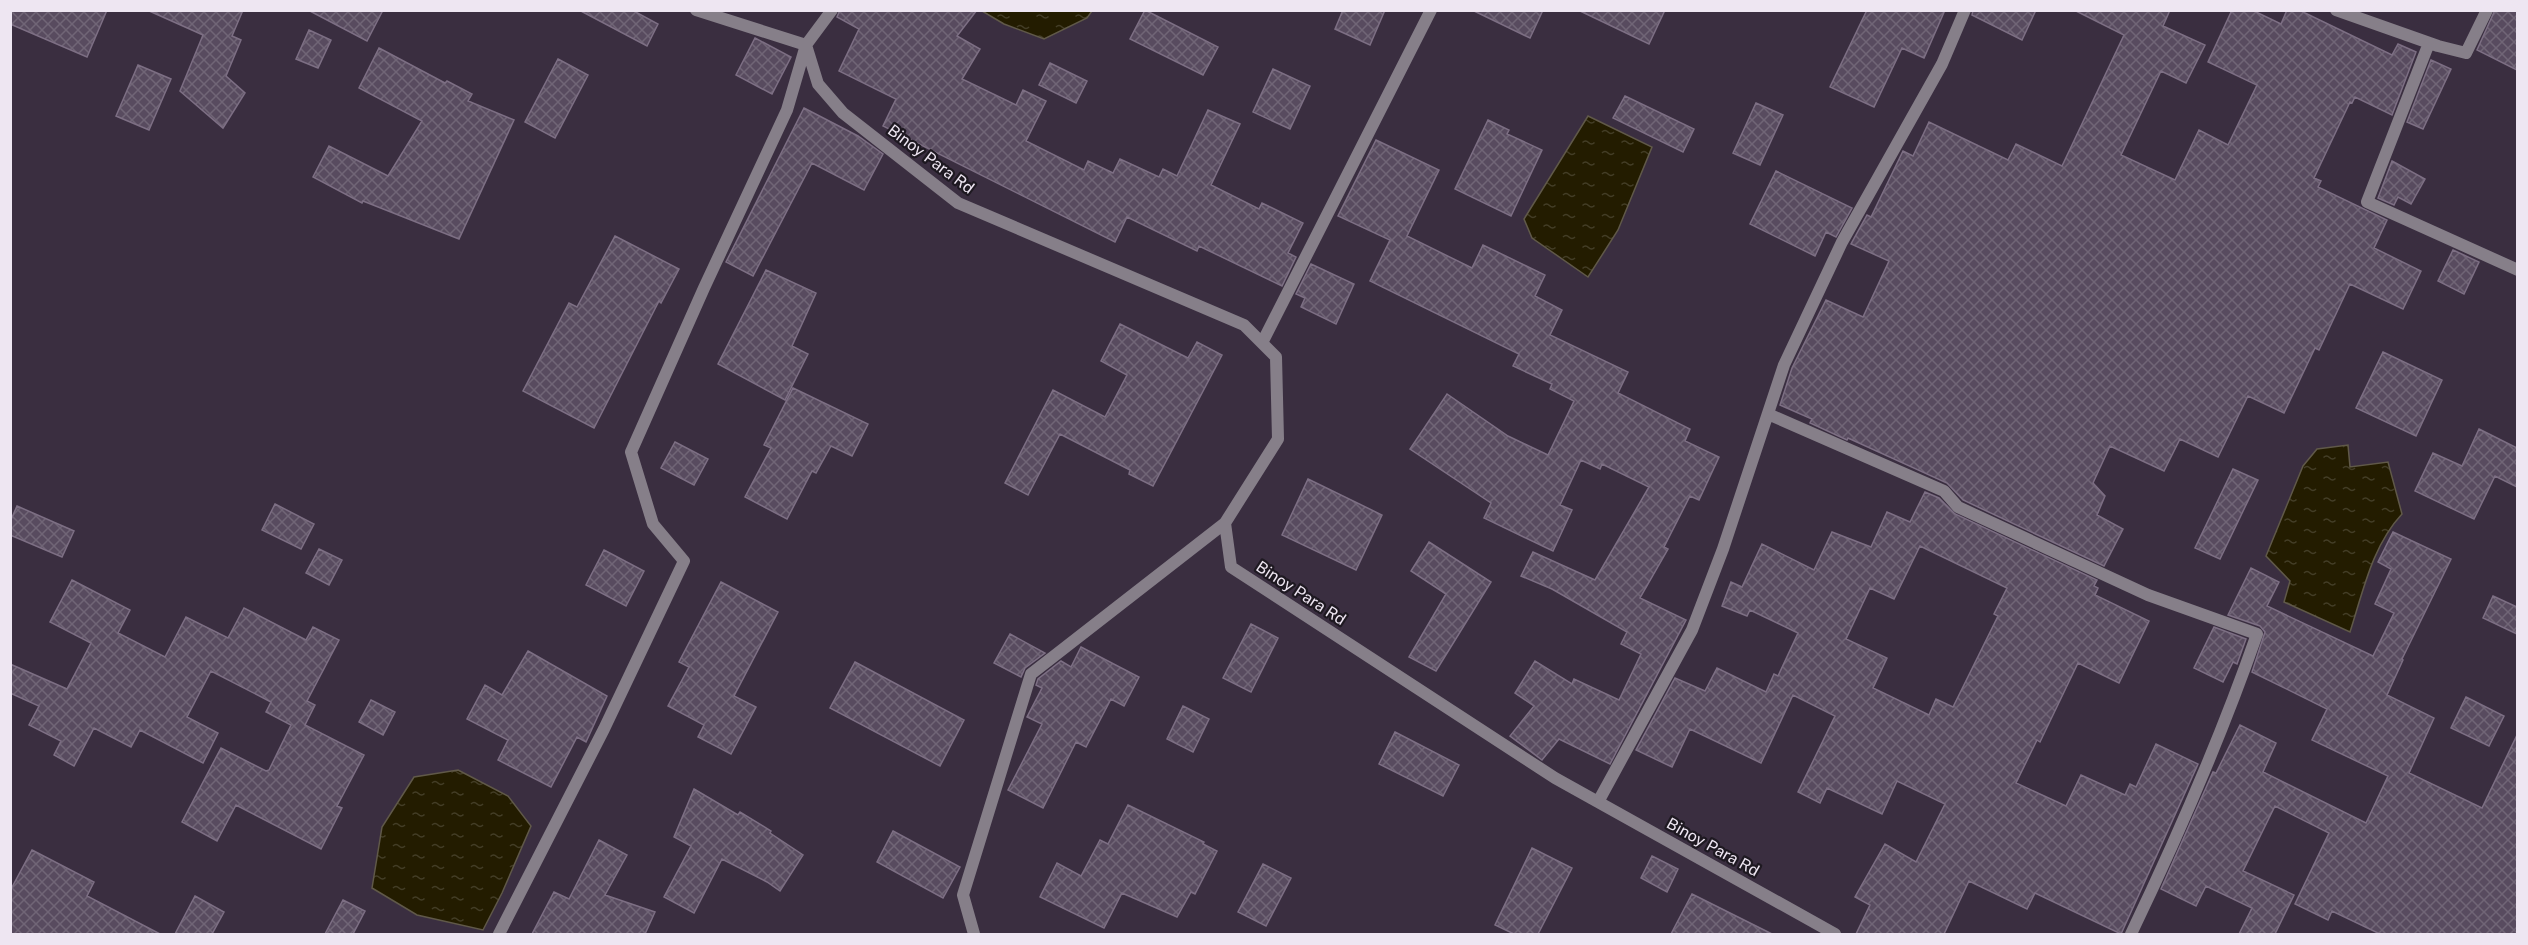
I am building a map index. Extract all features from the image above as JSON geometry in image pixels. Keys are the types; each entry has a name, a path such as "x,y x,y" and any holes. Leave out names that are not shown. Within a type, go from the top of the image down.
{"street":[{"path":"696,10 806,45"},
{"path":"499,934 604,729 684,561 653,524 632,453 704,288 787,110 806,45 832,10"},
{"path":"1262,343 1431,10"},
{"path":"1598,802 1692,630 1723,549 1784,365 1842,242 1942,64 1965,10"},
{"path":"2336,10 2429,43 2466,53 2487,10"},
{"path":"2429,43 2367,202 2517,270"},
{"name":"Binoy Para Rd","path":"806,45 818,84 843,113 958,203 1244,325 1276,357 1278,439 1225,522 1231,567 1555,778 1835,934"},
{"path":"1768,414 1944,491 1958,507 2148,596 2257,634 2234,700 2167,859 2131,934"},
{"path":"974,934 963,895 1031,674 1225,522"}],"water":[{"path":"982,11 1092,11 1087,18 1044,39 1004,24"},
{"path":"1588,116 1652,147 1618,230 1588,277 1532,238 1524,219"},
{"path":"2348,445 2350,467 2388,462 2402,514 2383,540 2376,555 2350,632 2284,602 2290,581 2266,556 2303,466 2317,449"},
{"path":"458,770 508,796 531,826 483,930 417,915 372,888 382,827 414,777"}],"building":[{"path":"10,10 107,10 87,57 10,24"},
{"path":"147,10 243,10 232,36 241,40 226,76 245,93 223,128 180,91 203,35"},
{"path":"308,10 383,10 367,41"},
{"path":"579,10 632,10 658,24 647,46"},
{"path":"840,10 977,10 957,36 980,49 962,79 1016,105 1023,90 1046,101 1026,141 1084,170 1088,161 1113,173 1120,159 1159,177 1163,169 1177,176 1208,110 1240,124 1211,185 1259,209 1262,203 1303,223 1288,253 1296,257 1282,286 1199,246 1197,251 1127,217 1115,242 883,126 896,99 839,71 859,29 837,17"},
{"path":"1145,10 1218,47 1203,75 1130,39"},
{"path":"1343,10 1385,10 1370,45 1335,29"},
{"path":"1472,10 1543,10 1530,38"},
{"path":"1578,10 1665,10 1649,44"},
{"path":"1867,10 1945,10 1924,58 1902,48 1874,107 1830,87"},
{"path":"1973,10 2036,10 2022,40 1972,15"},
{"path":"2074,10 2170,10 2163,26 2205,45 2186,83 2161,71 2121,155 2175,180 2199,130 2228,145 2257,85 2208,62 2232,10 2252,10 2281,24 2287,10 2299,10 2392,55 2398,44 2416,52 2392,115 2355,97 2352,103 2350,102 2314,178 2321,181 2318,187 2387,220 2374,248 2421,271 2403,309 2350,284 2319,350 2315,348 2284,413 2248,396 2218,457 2180,439 2164,471 2110,446 2093,483 2105,496 2097,515 2123,529 2104,566 1963,500 1947,483 1810,423 1812,419 1780,405 1792,368 1826,300 1863,317 1889,261 1851,244 1867,215 1871,217 1903,151 1913,156 1929,122 2008,160 2016,144 2062,166 2124,35"},
{"path":"2495,10 2517,10 2517,70 2477,50"},
{"path":"309,30 331,40 318,68 296,59"},
{"path":"755,38 791,57 772,94 736,75"},
{"path":"379,48 445,83 447,81 472,94 468,101 514,120 459,239 363,201 362,203 313,177 329,146 388,176 422,121 359,88"},
{"path":"558,59 588,75 555,138 525,122"},
{"path":"2431,60 2451,69 2423,129 2407,122"},
{"path":"1050,63 1087,81 1076,103 1039,85"},
{"path":"138,65 171,79 149,130 116,116"},
{"path":"1273,69 1310,86 1290,129 1253,112"},
{"path":"1625,96 1694,129 1683,152 1613,118"},
{"path":"1756,103 1783,115 1760,165 1733,153"},
{"path":"804,108 858,136 883,154 864,190 812,163 753,276 726,262"},
{"path":"1488,120 1509,130 1507,134 1542,150 1511,216 1455,189"},
{"path":"1376,140 1439,170 1407,236 1472,268 1483,245 1545,275 1535,296 1562,310 1550,335 1628,372 1618,393 1690,429 1685,441 1719,457 1699,500 1690,496 1664,547 1668,549 1640,598 1686,620 1610,764 1559,739 1542,760 1510,736 1534,706 1515,693 1535,661 1572,684 1574,679 1619,700 1641,654 1621,644 1627,632 1552,589 1521,576 1533,552 1595,580 1649,487 1602,464 1600,469 1581,460 1560,505 1572,510 1553,551 1484,518 1491,503 1410,449 1447,394 1508,436 1548,455 1574,401 1550,389 1552,384 1513,366 1519,354 1370,281 1390,240 1338,216"},
{"path":"2392,161 2425,179 2411,204 2398,197 2394,205 2378,198"},
{"path":"1776,171 1852,208 1836,237 1826,232 1815,256 1750,224"},
{"path":"615,236 679,269 661,303 659,301 594,428 523,391 569,303 577,307"},
{"path":"2453,250 2479,262 2464,294 2438,281"},
{"path":"1311,264 1354,284 1336,324 1301,307 1305,298 1296,294"},
{"path":"766,270 816,293 792,346 808,354 785,400 718,364"},
{"path":"1120,324 1188,358 1197,342 1222,355 1153,486 1129,474 1130,470 1060,434 1028,495 1005,483 1053,390 1105,417 1127,375 1101,361"},
{"path":"2383,352 2442,380 2416,436 2356,408"},
{"path":"793,388 868,424 852,456 831,446 816,473 812,471 787,519 745,497 771,448 764,445"},
{"path":"2479,429 2517,448 2517,487 2495,476 2474,519 2415,491 2433,453 2462,466"},
{"path":"675,442 708,459 694,485 661,468"},
{"path":"2233,469 2258,480 2220,559 2195,548"},
{"path":"1308,479 1382,515 1356,570 1282,535"},
{"path":"1925,492 1939,498 1955,514 2097,580 2094,586 2098,588 2095,595 2149,621 2119,683 2078,663 2040,742 2037,740 2016,783 2066,806 2081,775 2125,795 2130,784 2136,787 2156,744 2198,764 2121,934 2035,893 2027,909 1969,881 1944,934 1856,934 1870,905 1855,897 1885,844 1916,862 1945,804 1897,781 1882,814 1827,788 1820,803 1798,792 1835,716 1793,695 1761,763 1690,729 1672,767 1636,750 1675,678 1705,691 1717,668 1766,692 1774,674 1778,676 1798,633 1750,610 1747,616 1722,606 1731,582 1742,587 1762,544 1814,570 1832,532 1871,547 1887,512 1910,522","holes":["1920,546 2007,588 1994,614 1998,616 1953,707 1936,699 1929,715 1873,688 1887,658 1846,639 1870,588 1894,599"]},
{"path":"275,504 314,524 301,549 262,530"},
{"path":"17,506 74,531 62,557 10,535 10,522"},
{"path":"2393,532 2451,559 2387,695 2434,718 2409,773 2482,808 2517,735 2517,934 2380,934 2332,911 2328,920 2295,904 2329,833 2275,806 2243,871 2294,895 2275,934 2239,934 2252,908 2206,886 2196,906 2161,889 2213,772 2216,773 2240,725 2276,743 2263,772 2366,823 2388,776 2312,740 2327,709 2252,672 2265,632 2260,626 2228,615 2251,568 2279,582 2267,606 2373,656 2394,613 2375,604 2391,569 2378,562"},
{"path":"1429,542 1491,582 1436,671 1409,657 1446,594 1411,571"},
{"path":"319,549 342,560 329,585 306,573"},
{"path":"604,550 644,571 626,606 586,585"},
{"path":"72,580 130,610 118,633 165,657 186,617 228,638 244,608 306,640 313,627 339,640 307,701 315,705 305,725 364,755 337,806 342,808 321,849 236,805 217,841 182,822 221,748 266,771 269,770 291,725 266,712 271,702 211,671 187,717 218,733 203,763 140,730 131,747 94,728 74,766 54,755 61,741 29,725 39,706 10,693 10,664 67,689 91,643 50,622"},
{"path":"721,582 778,612 734,696 756,707 731,754 698,737 704,725 668,706 689,667 679,662"},
{"path":"2493,596 2517,607 2517,634 2483,618"},
{"path":"1251,624 1278,638 1251,692 1223,678"},
{"path":"2214,627 2246,639 2237,664 2233,662 2223,682 2194,668"},
{"path":"1010,634 1045,653 1025,668 1021,677 994,663"},
{"path":"1081,647 1139,677 1124,706 1111,699 1086,747 1076,742 1043,808 1008,790 1042,724 1027,717 1042,688 1036,685 1038,679 1061,661 1071,667"},
{"path":"528,651 607,696 586,742 577,737 551,787 498,760 508,740 467,719 485,685 502,695"},
{"path":"855,662 964,720 940,766 830,708"},
{"path":"2466,697 2504,716 2489,746 2451,728"},
{"path":"371,700 395,712 383,735 359,722"},
{"path":"1183,706 1209,719 1193,752 1167,739"},
{"path":"1395,732 1459,765 1443,796 1379,764"},
{"path":"694,789 738,815 740,812 803,855 780,891 722,859 694,913 664,897 691,846 674,837"},
{"path":"1128,805 1204,842 1203,844 1217,851 1195,894 1191,892 1177,917 1122,893 1104,928 1040,897 1057,863 1081,876 1100,840 1108,844"},
{"path":"893,831 960,867 943,898 877,862"},
{"path":"599,840 627,855 605,895 655,912 645,934 532,934 554,892 569,899"},
{"path":"1532,848 1572,868 1538,934 1514,934 1495,925"},
{"path":"32,850 94,882 87,896 160,934 10,934 10,891"},
{"path":"1652,856 1678,869 1667,892 1641,878"},
{"path":"1263,864 1291,878 1266,926 1238,912"},
{"path":"1692,894 1772,934 1671,934"},
{"path":"195,896 224,912 212,934 175,934"},
{"path":"343,900 365,911 353,934 325,934"}]}
